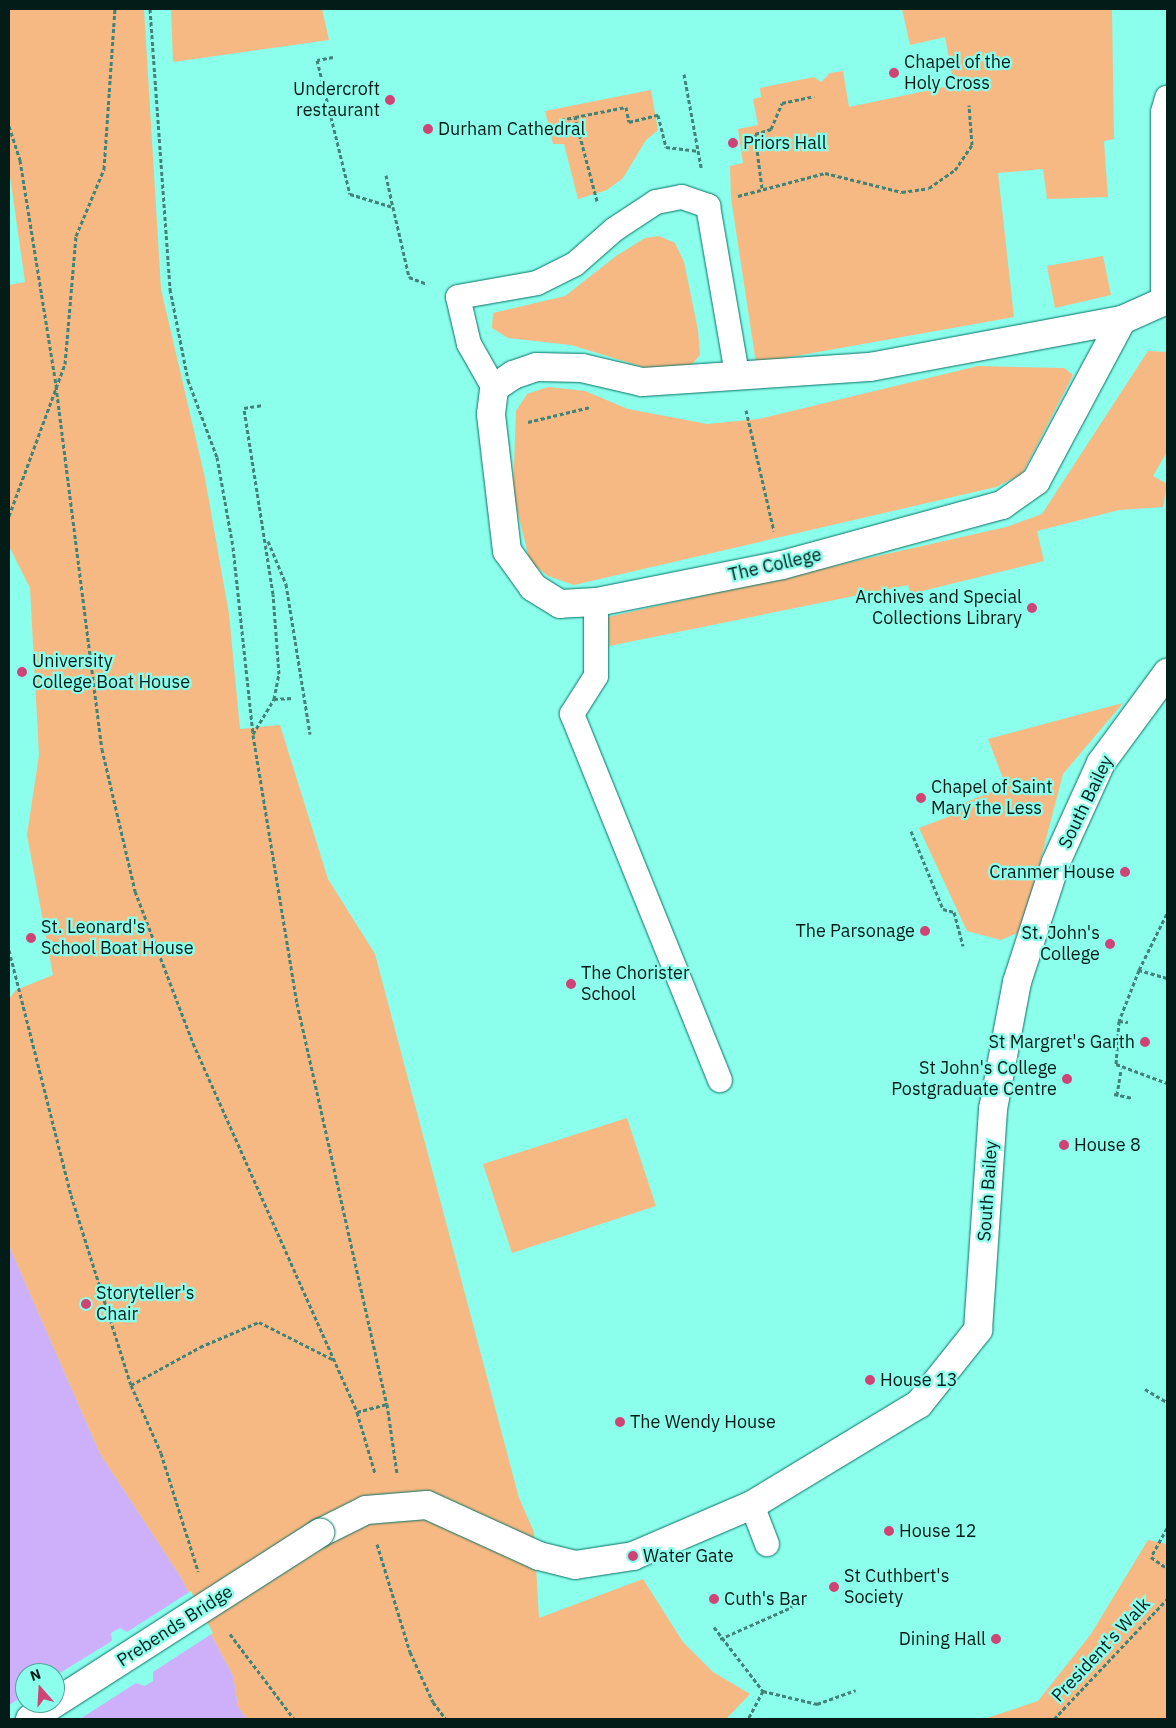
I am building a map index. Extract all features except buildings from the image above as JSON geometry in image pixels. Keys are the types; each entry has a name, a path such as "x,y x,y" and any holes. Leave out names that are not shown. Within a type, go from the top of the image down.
{"street":[{"path":"494,388 536,367 582,368 642,382 738,374 870,367 1122,320 1165,300"},
{"name":"The College","path":"494,388 491,414 507,551 533,587 560,604 596,602 782,566 1002,505 1036,481 1122,320"},
{"name":"South Bailey","path":"384,1507 427,1505 459,1517 502,1542 575,1565 633,1556 752,1505 919,1404 978,1330 993,1110 1017,982 1056,862 1101,763 1167,672"},
{"name":"Prebends Bridge","path":"30,1719 320,1533 384,1507"}],"lane":[{"path":"1165,300 1163,112 1167,98"},
{"path":"494,388 469,344 458,297 537,283 576,264 615,229 656,202 682,198 708,206 738,374"},
{"path":"596,602 596,676 572,714 720,1080"},
{"path":"752,1505 767,1544"}],"path":[{"path":"9,516 65,364 76,236 104,169 116,9"},
{"path":"150,9 170,289 188,380 218,457 233,547 254,734 301,1022 387,1404 384,1507"},
{"path":"333,57 317,60 350,194 393,206"},
{"path":"684,74 708,206"},
{"path":"814,96 782,103 771,129 755,134 762,188 825,173 902,192 929,188 955,170 972,145 970,105"},
{"path":"563,135 560,120 626,106 629,122 658,115 666,147 698,150"},
{"path":"575,117 593,194 615,229"},
{"path":"9,126 20,160 56,386 102,750 135,891 192,1044 357,1412 384,1507 410,1652 432,1702 446,1719"},
{"path":"386,174 409,277 458,297"},
{"path":"738,374 782,566"},
{"path":"254,734 274,699 279,674 266,536 244,408 264,405"},
{"path":"266,536 286,584 310,734"},
{"path":"274,699 293,698"},
{"path":"911,831 943,909 954,912 963,946"},
{"path":"1167,913 1139,970 1118,1021 1116,1064 1121,1069 1167,1083"},
{"path":"9,950 71,1195 131,1386 161,1453 201,1580"},
{"path":"1139,970 1167,978"},
{"path":"1118,1021 1128,1022"},
{"path":"947,1072 965,1069"},
{"path":"1121,1069 1116,1095 1133,1098"},
{"path":"131,1386 200,1346 259,1322 334,1360"},
{"path":"1145,1389 1167,1402"},
{"path":"357,1412 387,1404"},
{"path":"1167,1528 1151,1557 1167,1568"},
{"path":"720,1640 792,1607 787,1596"},
{"name":"President's Walk","path":"1054,1719 1167,1599"},
{"path":"714,1627 720,1640 763,1691 816,1704 856,1690"},
{"path":"227,1630 294,1719"},
{"path":"748,1719 763,1691"}],"shaded area":[{"path":"9,9 144,9 161,289 205,478 229,614 240,729 280,725 328,879 375,954 519,1498 534,1532 539,1618 643,1579 683,1642 713,1672 750,1694 726,1719 247,1719 238,1707 233,1676 180,1576 100,1454 9,1246 9,999 16,990 53,975 27,835 39,755 30,588 9,546 9,285 25,282 9,169"},
{"path":"171,9 322,9 329,40 173,62"},
{"path":"902,9 1112,9 1114,139 1104,141 1108,197 1047,199 1043,169 998,173 1014,317 756,363 731,198 730,166 743,163 738,129 758,125 753,99 761,97 760,88 814,77 821,82 830,73 843,71 849,107 954,85 945,37 910,45"},
{"path":"651,90 658,130 646,140 623,178 607,190 578,199 564,144 553,144 545,111"},
{"path":"659,236 675,243 684,262 698,330 700,355 687,370 669,375 571,345 508,338 492,328 493,313 565,296 616,256 645,238"},
{"path":"1103,256 1111,295 1055,308 1047,266"},
{"path":"1148,351 1167,352 1167,452 1153,476 1167,484 1163,507 1119,510 1037,531 1044,561 910,594 908,585 609,646 608,617 1006,527 1042,514"},
{"path":"978,366 1064,368 1073,375 1022,474 996,487 574,585 548,576 530,562 513,493 516,411 527,394 548,387 585,391 628,409 707,424 759,419"},
{"path":"1123,703 1063,774 1022,931 1001,940 967,931 919,828 961,812 959,805 1006,786 988,739"},
{"path":"627,1118 656,1206 512,1253 483,1164"},
{"path":"9,1246 100,1454 180,1576 233,1676 238,1707 247,1719 9,1719"},
{"path":"1148,1540 1167,1544 1167,1719 984,1719 1038,1701 1091,1634"}],"pier":[{"path":"191,1591 213,1633 153,1672 153,1681 145,1686 136,1683 80,1719 9,1719 9,1705 15,1701 15,1713 65,1713 65,1670 112,1641 111,1633 120,1628 127,1632"}],"place":[{"name":"Chapel of the Holy Cross","path":"894,73"},
{"name":"Undercroft restaurant","path":"390,100"},
{"name":"Durham Cathedral","path":"428,129"},
{"name":"Priors Hall","path":"733,143"},
{"name":"Archives and Special Collections Library","path":"1032,608"},
{"name":"University College Boat House","path":"22,672"},
{"name":"Chapel of Saint Mary the Less","path":"921,798"},
{"name":"Cranmer House","path":"1125,872"},
{"name":"The Parsonage","path":"925,931"},
{"name":"St. Leonard's School Boat House","path":"31,938"},
{"name":"St. John's College","path":"1110,944"},
{"name":"The Chorister School","path":"571,984"},
{"name":"St Margret's Garth","path":"1145,1042"},
{"name":"St John's College Postgraduate Centre","path":"1067,1079"},
{"name":"House 8","path":"1064,1145"},
{"name":"Storyteller's Chair","path":"86,1304"},
{"name":"House 13","path":"870,1380"},
{"name":"The Wendy House","path":"620,1422"},
{"name":"House 12","path":"889,1531"},
{"name":"Water Gate","path":"633,1556"},
{"name":"St Cuthbert's Society","path":"834,1587"},
{"name":"Cuth's Bar","path":"714,1599"},
{"name":"Dining Hall","path":"996,1639"}]}
